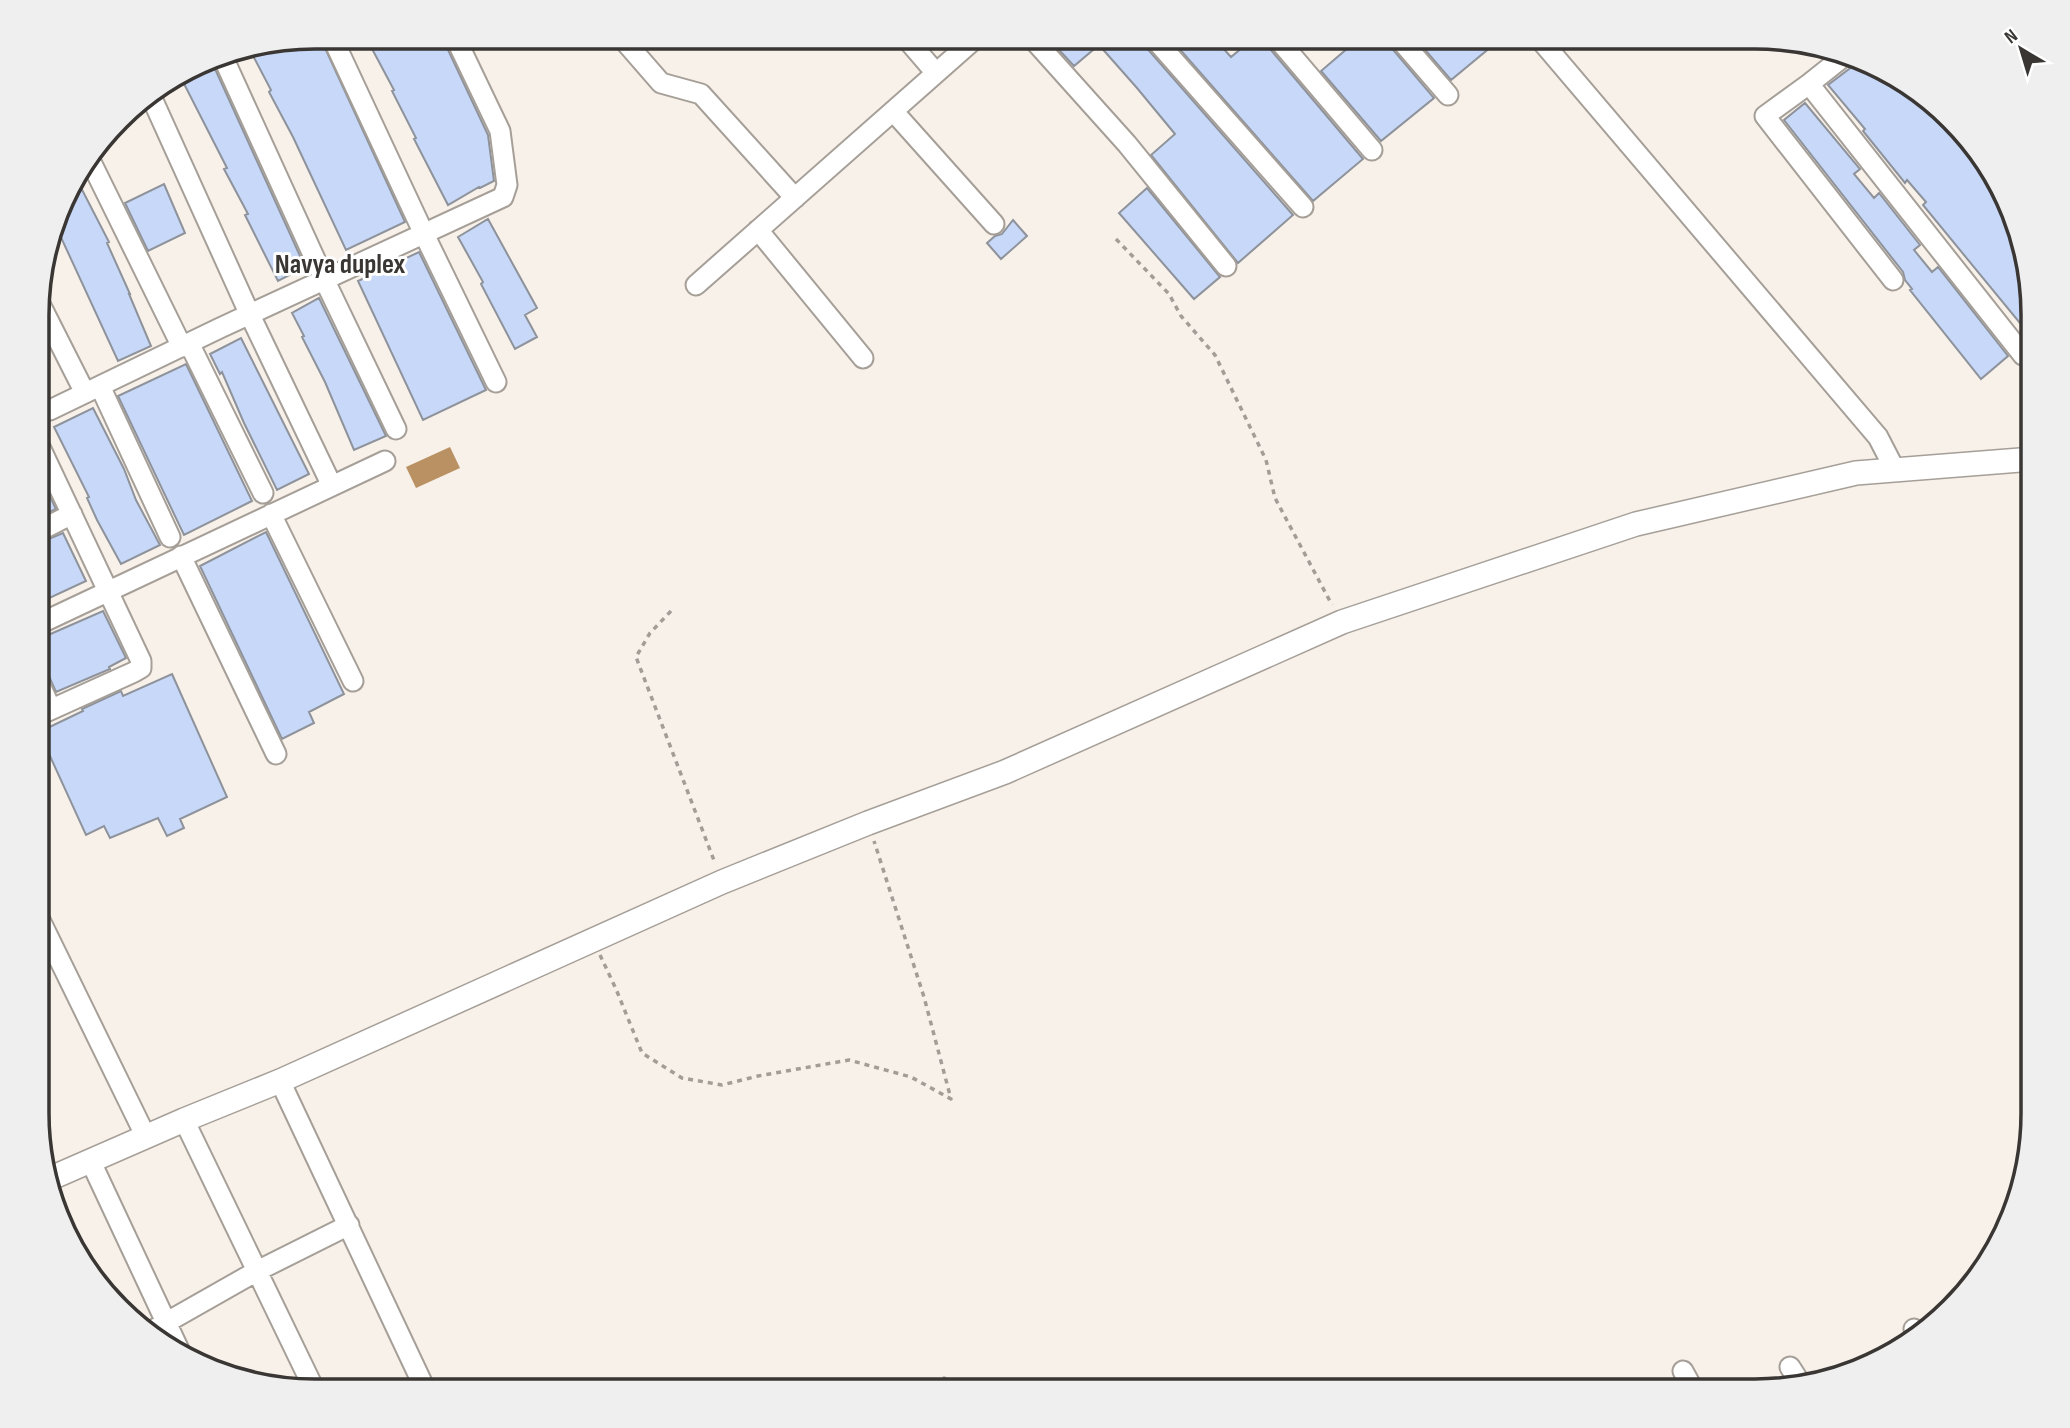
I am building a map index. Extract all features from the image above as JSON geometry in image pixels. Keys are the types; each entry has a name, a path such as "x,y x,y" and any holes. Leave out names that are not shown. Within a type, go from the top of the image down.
{"street":[{"path":"338,49 496,382"},
{"path":"50,410 503,197 506,185 500,131 461,49"},
{"path":"631,49 661,83 701,94 795,198"},
{"path":"915,49 936,73"},
{"path":"696,285 963,49"},
{"path":"1042,49 1127,145 1226,266"},
{"path":"1164,49 1303,207"},
{"path":"1286,49 1372,150"},
{"path":"1408,49 1448,95"},
{"path":"1548,49 1878,436 1895,470"},
{"path":"1837,62 1765,116 1893,280"},
{"path":"226,64 396,429"},
{"path":"1809,83 2021,354"},
{"path":"154,103 250,315 332,486"},
{"path":"893,111 995,224"},
{"path":"94,167 263,493"},
{"path":"758,230 863,358"},
{"path":"49,319 92,390 170,537"},
{"path":"57,1176 184,1120 280,1082 722,882 868,822 1005,772 1342,622 1636,524 1856,473 2021,460"},
{"path":"49,619 385,461"},
{"path":"49,466 141,661 141,668 49,710"},
{"path":"49,526 72,514"},
{"path":"271,514 353,681"},
{"path":"181,556 276,754"},
{"path":"49,938 146,1137"},
{"path":"280,1082 420,1379"},
{"path":"184,1120 309,1379"},
{"path":"91,1161 172,1337"},
{"path":"158,1328 257,1271 349,1225"},
{"path":"1683,1371 1687,1379"}],"path":[{"path":"1116,239 1169,294 1181,316 1215,355 1266,460 1275,498 1342,622"},
{"path":"671,611 650,632 636,657 722,882"},
{"path":"593,940 617,989 642,1054 682,1078 722,1085 849,1060 911,1077 951,1099 924,997 868,822"}],"shaded area":[{"path":"450,447 460,468 416,488 406,467"}],"building":[{"path":"326,49 405,222 346,250 269,92 271,90 253,56 280,51"},
{"path":"372,49 448,49 488,135 494,181 448,205 414,139 416,138 392,91 394,90"},
{"path":"1058,49 1094,49 1074,66"},
{"path":"1103,49 1148,49 1293,215 1238,263 1151,155 1175,134"},
{"path":"1180,49 1224,49 1231,57 1241,49 1270,49 1363,159 1313,201"},
{"path":"1347,49 1392,49 1434,98 1381,141 1321,71"},
{"path":"1424,49 1488,49 1451,80"},
{"path":"1852,67 1873,76 1917,104 1943,127 1966,153 1994,197 2007,229 2019,280 2021,324 1923,205 1926,202 1907,180 1905,183 1828,85"},
{"path":"215,68 305,267 278,281 224,169 227,168 184,84"},
{"path":"1805,103 1860,169 1854,174 1874,198 1879,193 1920,245 1914,250 1932,272 1938,267 2008,356 1981,379 1910,290 1912,289 1903,272 1784,120"},
{"path":"164,184 185,233 148,251 125,203"},
{"path":"81,188 109,242 107,243 151,346 118,361 61,237"},
{"path":"1147,188 1220,277 1194,299 1119,213"},
{"path":"488,219 537,308 525,315 537,337 515,349 458,237"},
{"path":"1013,220 1027,236 1001,259 987,243 1002,234"},
{"path":"419,252 486,390 423,420 358,281"},
{"path":"319,298 386,436 354,450 292,313"},
{"path":"241,338 309,474 277,490 222,372 220,374 210,354"},
{"path":"186,364 252,501 184,535 118,396"},
{"path":"93,408 160,545 121,564 97,520 87,498 89,497 54,427"},
{"path":"49,495 56,509 49,512"},
{"path":"266,532 344,694 309,712 314,723 282,739 200,566"},
{"path":"63,533 86,581 49,598 49,539"},
{"path":"103,611 126,658 109,667 110,669 56,692 49,676 49,635"},
{"path":"172,674 227,797 180,819 184,828 167,836 158,818 110,838 104,826 86,835 49,754 49,727 121,691 123,696"}],"district":[{"name":"Navya duplex","path":"340,263"}]}
